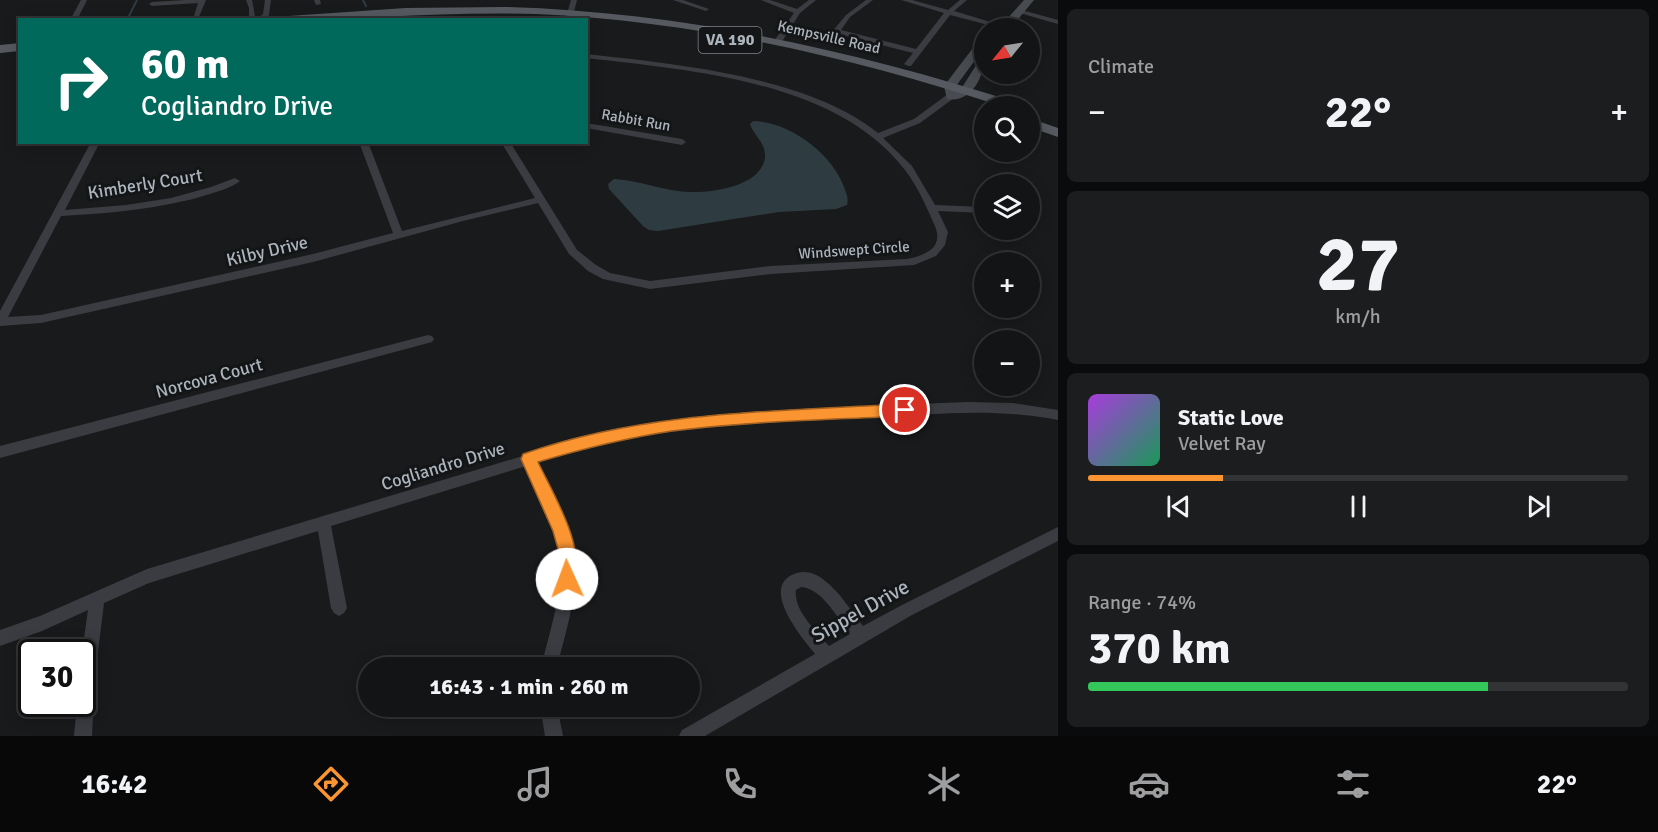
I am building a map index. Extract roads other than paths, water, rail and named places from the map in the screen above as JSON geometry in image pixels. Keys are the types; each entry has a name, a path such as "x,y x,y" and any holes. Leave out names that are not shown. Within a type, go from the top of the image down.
{"main road":[{"name":"Kempsville Road","path":"307,18 437,10 674,24 778,41 863,61 951,91 974,102"},
{"path":"421,18 483,18"},
{"name":"Kempsville Road","path":"588,22 675,32 765,47 951,91"},
{"path":"0,41 18,40"},
{"path":"0,49 18,48"},
{"path":"966,91 982,96"},
{"path":"1040,116 1058,122"},
{"path":"1040,126 1058,133"}],"street":[{"path":"74,18 84,0"},
{"path":"249,0 254,18"},
{"path":"261,18 266,15 268,0"},
{"path":"460,2 468,0"},
{"path":"569,16 574,0"},
{"path":"676,0 706,9"},
{"path":"764,0 798,12"},
{"path":"778,41 798,12 813,0"},
{"path":"830,39 855,11 870,0"},
{"path":"904,0 974,20"},
{"path":"908,64 948,13 964,0"},
{"path":"1017,5 1029,0"},
{"path":"152,4 203,1 197,16"},
{"path":"1017,5 1058,22"},
{"path":"836,31 917,52"},
{"path":"877,136 917,121 951,91 974,55"},
{"name":"Windswept Circle","path":"506,144 573,252 582,261 607,276 650,285 771,270 908,263 927,258 939,249 944,238 943,232 932,207 902,160 877,136 849,118 788,91 741,79 588,56"},
{"path":"951,91 966,91 974,78"},
{"name":"Rabbit Run","path":"588,125 682,142"},
{"path":"0,321 95,144"},
{"path":"364,144 399,235"},
{"name":"Kimberly Court","path":"58,213 147,204 202,193 235,181"},
{"name":"Kilby Drive","path":"0,321 41,319 313,258 540,200"},
{"path":"932,207 974,209"},
{"name":"Norcova Court","path":"0,452 428,339"},
{"name":"Cogliandro Drive","path":"0,638 42,624 147,576 529,459 628,432 710,421 984,406 1009,407 1058,415"},
{"path":"529,459 562,531 568,556 567,579 551,657"},
{"path":"323,521 339,608"},
{"name":"Sippel Drive","path":"688,736 907,610 1058,534"},
{"path":"827,655 796,615 787,599 789,588 796,581 806,579 819,584 861,636"},
{"path":"84,736 87,676 97,599"},
{"path":"550,717 554,736"}],"waterway":[{"path":"128,18 137,0"},
{"path":"363,0 366,6"}]}
